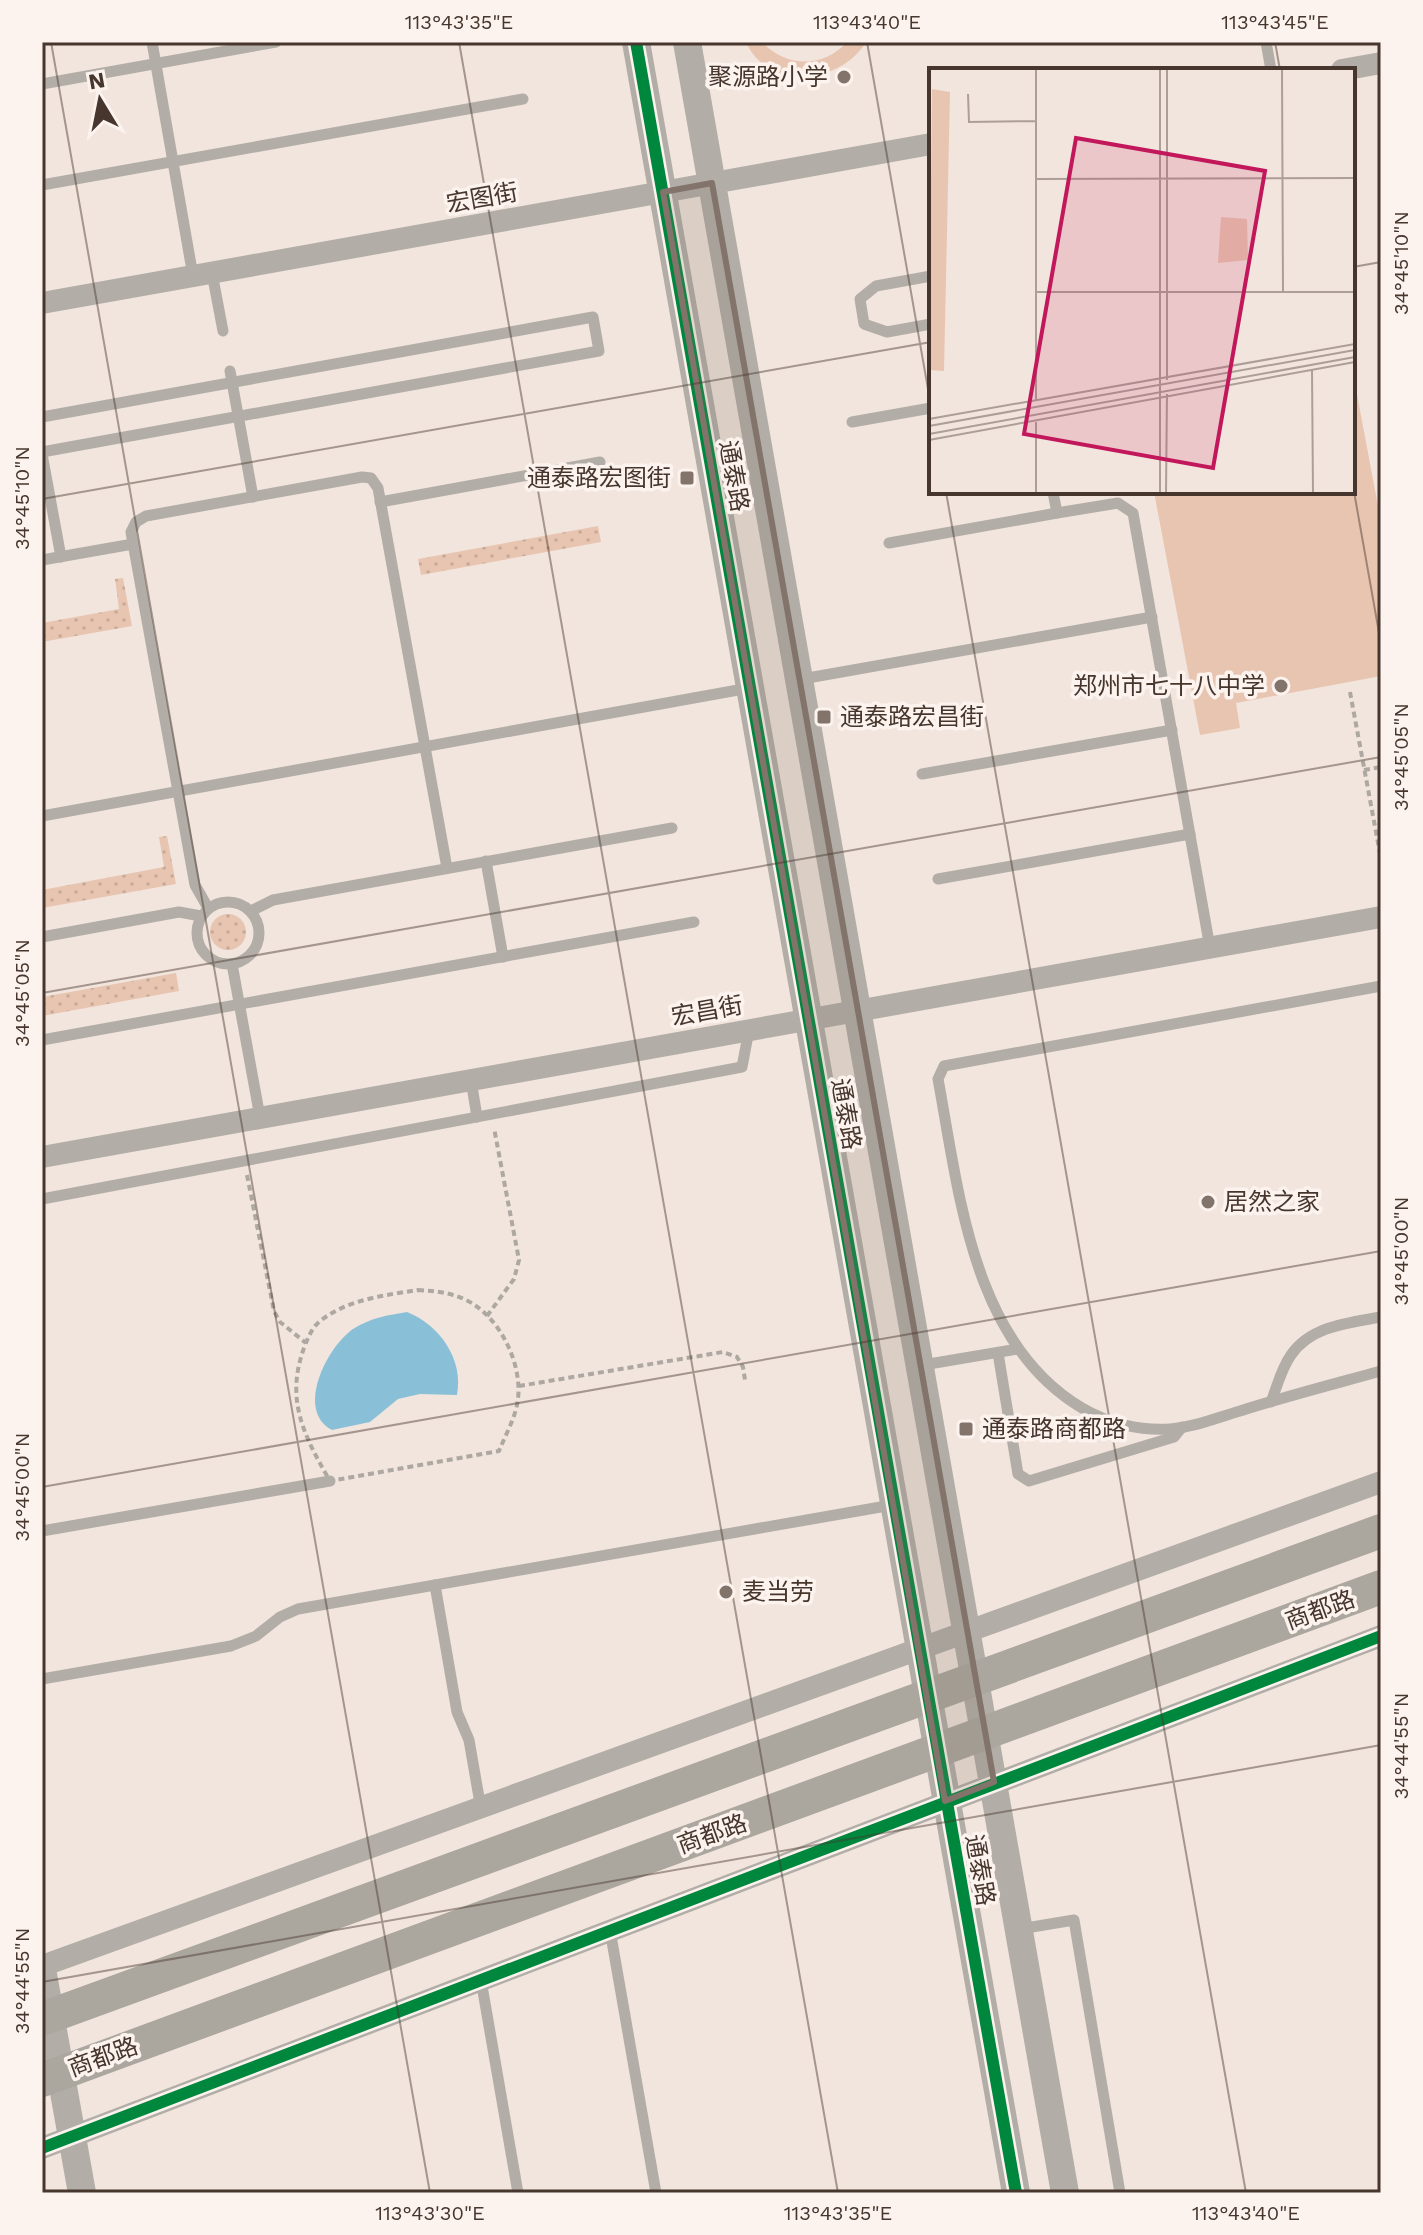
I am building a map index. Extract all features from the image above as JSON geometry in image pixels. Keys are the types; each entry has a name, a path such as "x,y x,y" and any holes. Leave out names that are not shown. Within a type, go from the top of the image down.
{"main road":[{"path":"46,2017 1381,1531"},
{"name":"商都路","path":"52,2076 1381,1587"}],"street":[{"name":"通泰路","path":"636,42 892,1505 1016,2193"},
{"name":"通泰路","path":"687,42 798,680 923,1365 1065,2193"},
{"path":"1353,68 1381,63"},
{"name":"宏图街","path":"42,303 929,144"},
{"name":"宏昌街","path":"42,1157 1381,917"},
{"path":"82,2193 72,2137 52,2076 42,1967 1381,1482"},
{"path":"42,2148 1381,1636"}],"lane":[{"path":"152,42 173,162 202,274 223,331"},
{"path":"42,84 276,42"},
{"path":"1266,42 1271,68"},
{"path":"42,185 523,99"},
{"path":"929,276 876,286 860,299 864,324 887,332 929,324"},
{"path":"42,417 231,376 593,317 599,351 42,453 61,557"},
{"path":"231,376 253,497"},
{"path":"852,422 929,408"},
{"path":"380,502 600,462"},
{"path":"42,937 179,912 204,912 225,901 251,911 259,927 257,946 251,955 232,964 221,964 203,953 196,933 204,912 195,885 131,532 136,522 146,516 362,477 371,478 378,488 447,868"},
{"path":"1053,494 1057,513"},
{"path":"889,543 1118,503 1133,513 1210,948"},
{"path":"42,560 133,544"},
{"path":"798,680 1152,617"},
{"path":"42,816 749,688"},
{"path":"922,774 1172,730"},
{"path":"251,911 273,900 672,828"},
{"path":"938,879 1190,834"},
{"path":"486,861 503,957"},
{"path":"42,1040 694,922"},
{"path":"232,964 260,1117"},
{"path":"1381,986 944,1066 938,1079 966,1230 998,1314 1018,1349 1062,1396 1094,1415 1129,1426 1166,1429 1203,1424 1381,1371"},
{"path":"42,1199 742,1067 749,1030"},
{"path":"471,1080 477,1117"},
{"path":"1271,1402 1289,1358 1299,1345 1328,1327 1381,1317"},
{"path":"923,1365 1018,1349"},
{"path":"998,1353 1018,1474 1029,1481 1174,1437 1182,1427"},
{"path":"42,1531 330,1481"},
{"path":"42,1679 231,1646 256,1636 280,1617 298,1609 892,1505"},
{"path":"435,1585 457,1712 469,1740 481,1809"},
{"path":"1020,1929 1074,1920 1120,2193"},
{"path":"610,1930 656,2193"},
{"path":"481,1979 518,2193"}],"path":[{"path":"1350,692 1381,859"},
{"path":"1364,770 1381,767"},
{"path":"487,1316 514,1279 519,1260 492,1114"},
{"path":"244,1161 274,1311 280,1322 306,1343"},
{"path":"418,1290 447,1293 468,1300 487,1316 508,1348 519,1386 517,1406 499,1451 330,1481 301,1424 295,1398 296,1369 311,1330 341,1309 382,1296 418,1290"},
{"path":"519,1386 723,1352 737,1357 745,1380"}],"highlighted area":[{"path":"712,183 994,1782 945,1801 663,192"}],"shaded area":[{"path":"746,42 762,44 790,59 808,61 825,58 847,42 866,42 855,56 840,67 823,74 805,76 787,75 771,69 756,58"},
{"path":"1355,384 1381,522 1381,676 1236,703 1240,728 1200,735 1154,494 1355,494"},
{"path":"598,526 601,542 421,575 418,559"},
{"path":"123,578 132,626 42,642 42,623 119,609 115,579"},
{"path":"167,836 176,884 42,908 42,890 164,867 159,837"},
{"path":"228,914 241,919 246,932 241,945 228,950 215,945 210,932 215,919"},
{"path":"176,973 179,991 42,1016 42,997"}],"water":[{"path":"407,1312 430,1326 447,1345 457,1369 457,1395 420,1394 398,1399 370,1422 332,1430 321,1421 316,1408 319,1379 325,1364 343,1338 359,1325"}],"cycle path":[{"path":"636,42 1016,2193"},
{"path":"42,2148 1381,1636"}],"place":[{"name":"聚源路小学","path":"844,77"},
{"name":"通泰路宏图街","path":"687,478"},
{"name":"郑州市七十八中学","path":"1281,686"},
{"name":"通泰路宏昌街","path":"824,717"},
{"name":"居然之家","path":"1208,1202"},
{"name":"通泰路商都路","path":"966,1429"},
{"name":"麦当劳","path":"726,1592"}]}
